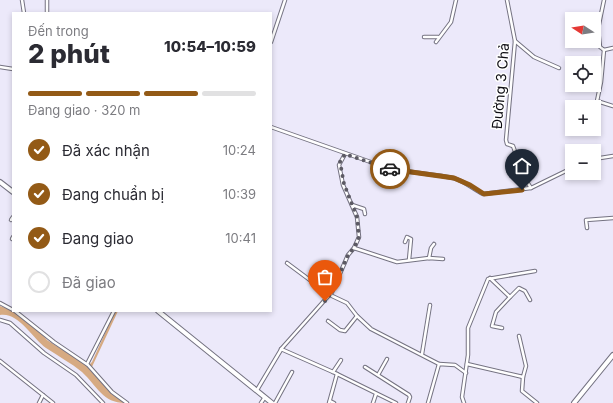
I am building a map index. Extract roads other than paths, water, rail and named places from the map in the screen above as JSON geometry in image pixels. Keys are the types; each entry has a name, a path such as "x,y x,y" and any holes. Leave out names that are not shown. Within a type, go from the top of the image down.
{"street":[{"path":"22,0 24,12"},
{"path":"47,0 47,12"},
{"path":"272,39 285,0"},
{"path":"424,37 441,37 451,22 456,0"},
{"name":"Đường 3 Chả","path":"507,0 515,41 506,140 507,144 513,146 531,188"},
{"path":"604,0 598,29 600,48 604,50"},
{"path":"436,42 438,37"},
{"path":"515,41 534,57 559,68"},
{"path":"604,50 613,48"},
{"path":"604,50 598,100 613,106"},
{"path":"0,67 12,69"},
{"path":"272,127 345,154 401,171 454,178 470,185 484,194 531,188 565,171"},
{"path":"257,391 281,349 330,294 348,255 354,248 359,237 357,217 344,184 339,165 345,154"},
{"path":"601,158 613,156"},
{"path":"0,182 12,191"},
{"path":"352,205 364,209 365,214"},
{"path":"587,228 586,220 613,218"},
{"path":"405,242 407,237 411,239 409,260"},
{"path":"429,258 431,248 434,244"},
{"path":"354,248 394,262 429,258 443,259"},
{"path":"287,263 330,294 347,303 357,316 371,329 439,364 455,365 466,373"},
{"path":"490,277 521,275 535,271"},
{"path":"490,277 495,280 510,297"},
{"path":"464,403 462,397 467,364 468,328 490,277"},
{"path":"502,328 492,326 496,312 519,288 525,292 530,300"},
{"path":"0,303 12,309"},
{"path":"422,354 430,304"},
{"path":"16,312 54,342 88,365 112,392 128,403"},
{"path":"88,365 114,312"},
{"path":"164,313 257,391 274,403 292,372"},
{"path":"328,321 340,330 345,331 357,316"},
{"path":"0,320 10,323 44,353 76,375 103,403"},
{"path":"519,336 526,366 523,377 522,391 537,403"},
{"path":"281,349 333,372 396,403"},
{"path":"574,403 613,354"},
{"path":"333,372 341,360"},
{"path":"378,375 387,360"},
{"path":"0,361 53,403"},
{"path":"428,403 439,364"},
{"path":"467,364 523,377"},
{"path":"365,367 409,395 410,397 408,403"},
{"path":"334,403 330,402 337,374"},
{"path":"373,403 376,394"},
{"path":"39,403 43,395"},
{"path":"261,403 265,397"}]}
